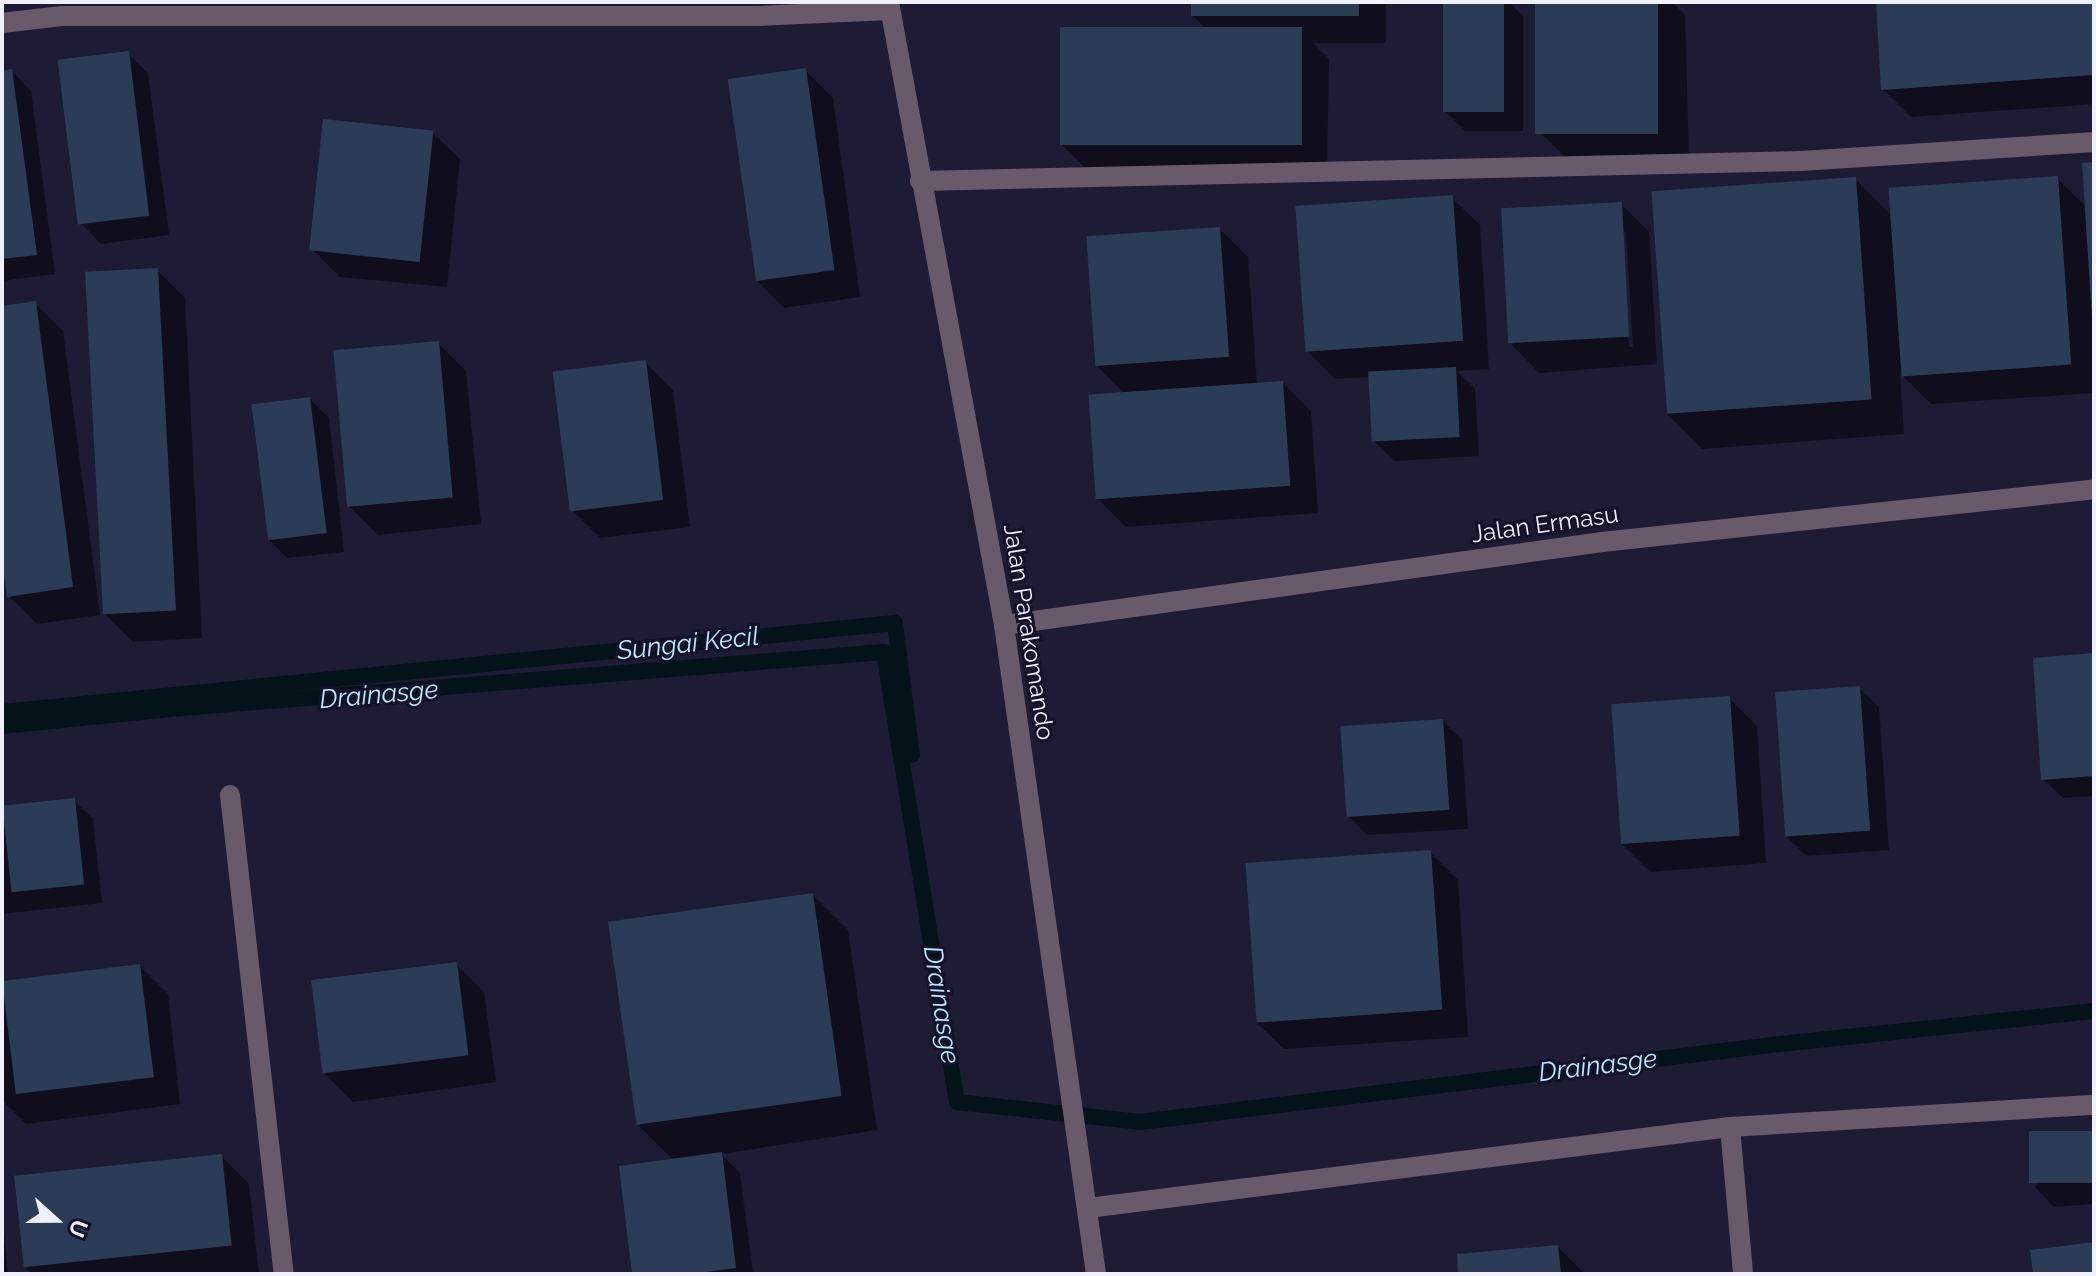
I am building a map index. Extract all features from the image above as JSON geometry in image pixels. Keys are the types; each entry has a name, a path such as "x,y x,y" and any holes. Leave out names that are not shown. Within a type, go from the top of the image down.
{"street":[{"path":"2,23 62,16 759,16 890,6"},
{"name":"Jalan Parakomando","path":"890,6 1004,625 1096,1274"},
{"path":"920,181 1801,161 2094,142"},
{"name":"Jalan Ermasu","path":"1004,625 1602,542 2094,489"},
{"path":"230,795 284,1274"},
{"path":"1088,1208 1730,1127 2094,1105"},
{"path":"1730,1127 1743,1274"}],"building":[{"path":"1191,2 1359,2 1359,16 1191,16"},
{"path":"1443,2 1504,2 1504,112 1443,112"},
{"path":"1535,2 1658,2 1658,134 1535,134"},
{"path":"1876,2 2094,2 2094,75 1881,90"},
{"path":"1060,27 1302,27 1302,145 1060,145"},
{"path":"129,51 149,216 78,225 58,60"},
{"path":"806,68 834,270 756,281 728,79"},
{"path":"12,69 37,255 2,259 2,71"},
{"path":"323,119 433,131 420,262 309,250"},
{"path":"2094,162 2094,318 2092,318 2082,163"},
{"path":"2058,176 2071,365 1902,376 1888,188"},
{"path":"1856,177 1872,399 1667,414 1651,191"},
{"path":"1453,195 1463,341 1306,352 1295,206"},
{"path":"1622,202 1629,337 1508,343 1501,208"},
{"path":"1220,227 1229,357 1095,366 1086,236"},
{"path":"158,268 176,611 103,614 85,272"},
{"path":"36,301 73,587 7,597 2,558 2,306"},
{"path":"439,341 453,497 347,507 333,350"},
{"path":"646,360 663,500 570,511 553,371"},
{"path":"1456,367 1460,437 1372,442 1368,372"},
{"path":"1283,381 1290,486 1096,499 1088,395"},
{"path":"310,397 327,533 268,540 251,404"},
{"path":"2094,653 2094,776 2041,780 2033,658"},
{"path":"1860,686 1870,831 1785,837 1775,692"},
{"path":"1730,696 1740,836 1621,844 1611,704"},
{"path":"1443,719 1449,810 1347,817 1340,726"},
{"path":"75,798 84,885 11,892 2,806"},
{"path":"1431,850 1442,1010 1257,1023 1245,863"},
{"path":"813,893 842,1096 637,1125 608,922"},
{"path":"457,962 468,1055 323,1073 311,980"},
{"path":"140,964 154,1077 16,1094 2,981"},
{"path":"2029,1131 2094,1131 2094,1183 2029,1183"},
{"path":"722,1152 736,1268 691,1274 632,1274 619,1166"},
{"path":"222,1154 232,1245 24,1267 14,1176"},
{"path":"2094,1242 2094,1274 2033,1274 2030,1250"},
{"path":"1558,1245 1561,1274 1458,1274 1457,1254"}],"waterway":[{"name":"Sungai Kecil","path":"2,712 895,623 912,755"},
{"name":"Sungai Kecil","path":"2,726 181,708 884,652 957,1102 1140,1122 1780,1044 2094,1011"}],"water label":[{"name":"Drainasge","path":"379,695"},
{"name":"Drainasge","path":"941,1005"},
{"name":"Drainasge","path":"1598,1066"}]}
